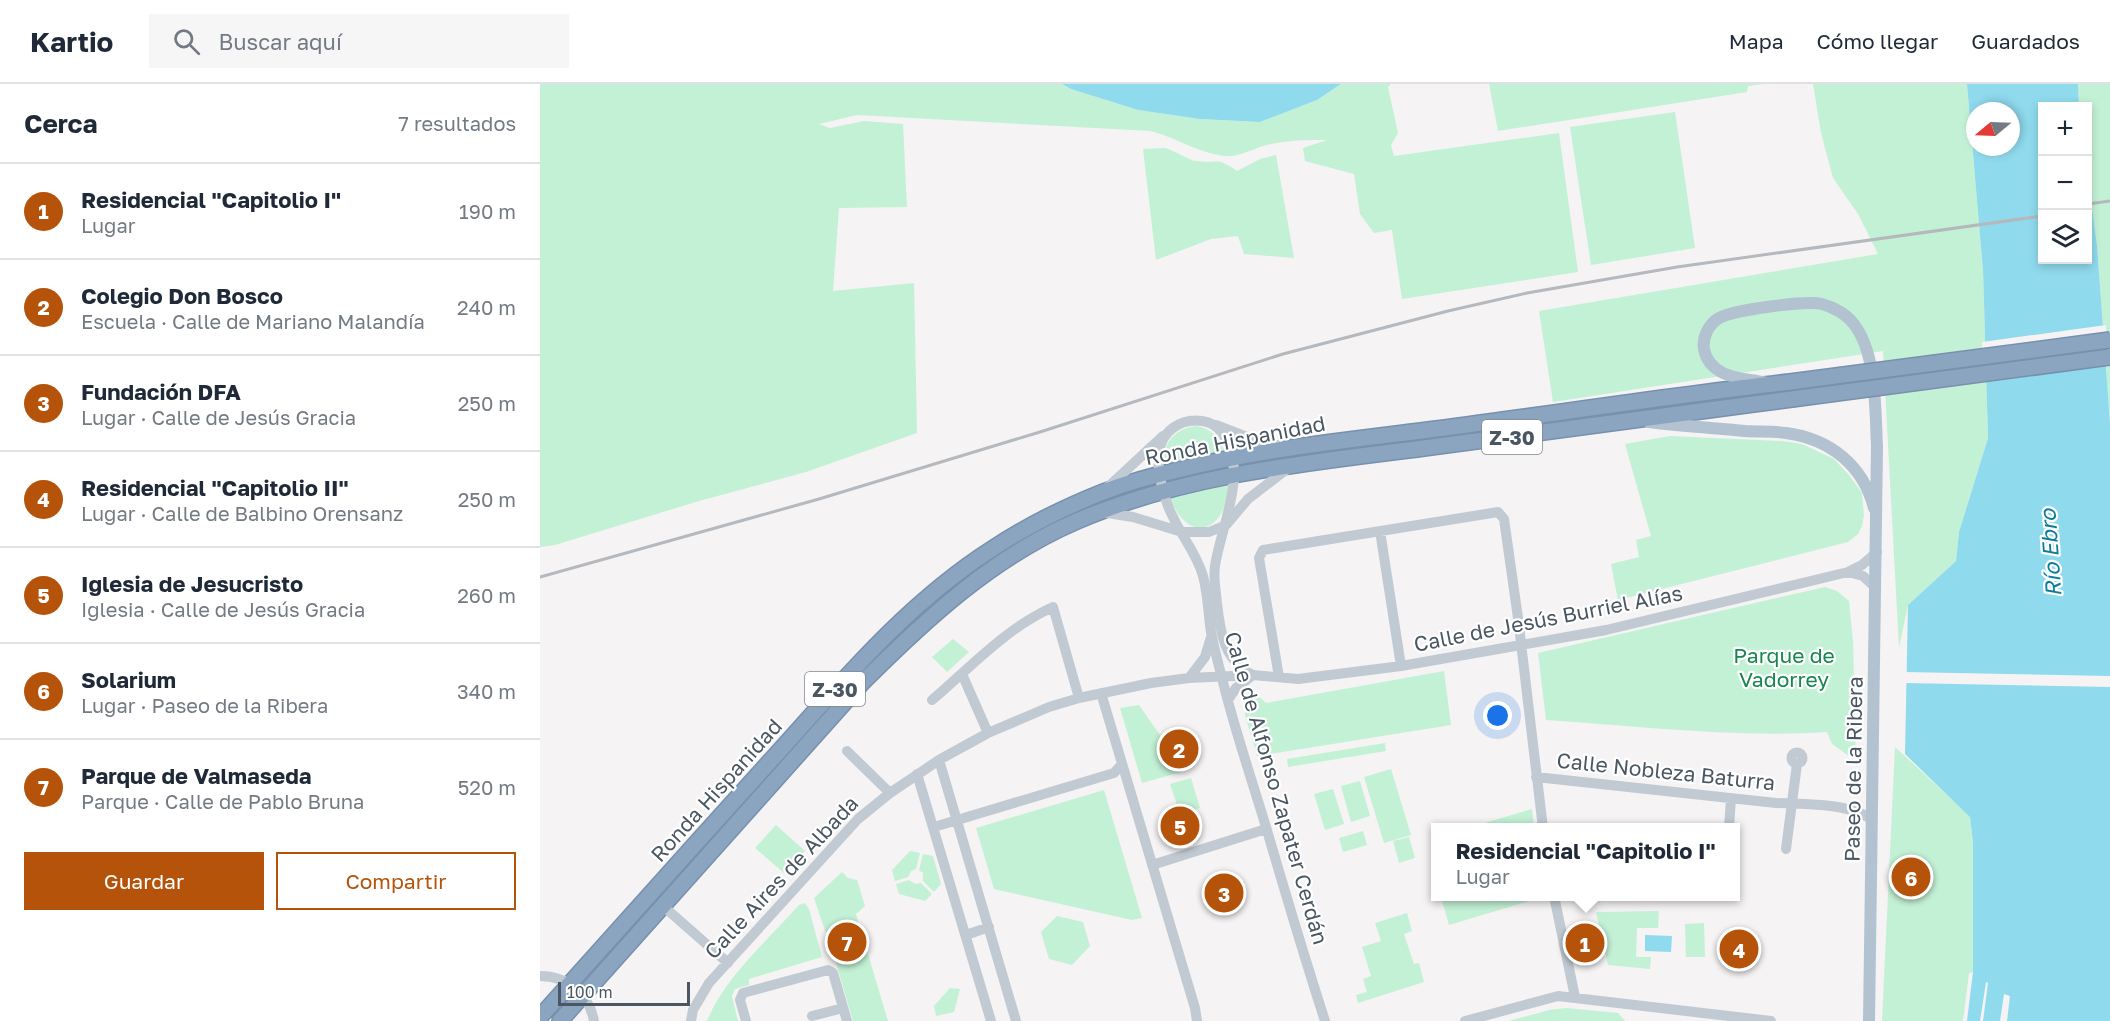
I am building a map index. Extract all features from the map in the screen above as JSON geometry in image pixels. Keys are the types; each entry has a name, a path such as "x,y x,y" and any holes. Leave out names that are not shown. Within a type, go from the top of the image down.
{"highway":[{"name":"Ronda Hispanidad","path":"540,1017 852,670 907,614 957,573 990,550 1042,519 1104,491 1161,474 1232,458 1290,449 1691,393 2110,340"},
{"name":"Ronda Hispanidad","path":"560,1021 862,683 915,630 966,587 1009,557 1075,521 1164,490 1291,466 2110,357"}],"main road":[{"name":"Paseo de la Ribera","path":"1771,384 1729,375 1711,364 1704,345 1708,329 1714,322 1736,313 1809,303 1830,307 1852,321 1864,341 1872,380 1877,446 1869,1021"},
{"path":"1634,419 1692,428 1783,432 1817,440 1838,452 1859,473 1866,484 1877,517"}],"street":[{"path":"1104,491 1166,434 1177,425 1189,421 1204,421 1252,439 1290,449"},
{"path":"1215,425 1226,438 1232,458 1233,476 1231,502 1216,557 1215,581 1220,630 1225,646 1244,671 1253,675 1236,688 1228,700"},
{"name":"Calle de Alfonso Zapater Cerdán","path":"1166,434 1159,455 1164,490 1173,519 1203,574 1221,676 1325,1021"},
{"path":"1101,512 1133,517 1182,532 1202,533 1226,525 1248,499 1291,466"},
{"path":"1279,677 1259,558 1263,550 1498,513 1504,519 1542,823"},
{"path":"1380,531 1401,666"},
{"name":"Calle de Jesús Burriel Alías","path":"1221,676 1253,675 1298,679 1401,666 1606,630 1848,572 1862,565 1877,552"},
{"path":"1848,572 1863,576 1875,587"},
{"path":"932,700 1005,636 1053,607 1079,698"},
{"path":"1189,678 1205,657 1212,634"},
{"path":"962,674 988,733"},
{"name":"Calle Aires de Albada","path":"690,1021 693,1010 710,983 858,819 917,774 988,733 1049,707 1079,698 1151,683 1221,676"},
{"path":"1101,693 1197,1021"},
{"path":"847,751 890,793"},
{"path":"939,760 1016,1021"},
{"path":"934,827 1114,772 1122,764"},
{"name":"Calle Nobleza Baturra","path":"1786,849 1797,764"},
{"path":"917,774 991,1021"},
{"name":"Calle Nobleza Baturra","path":"1536,777 1859,811 1872,820"},
{"path":"1729,823 1731,798"},
{"path":"1859,811 1872,803"},
{"path":"1152,865 1266,829"},
{"path":"1555,901 1575,997"},
{"path":"663,906 728,963"},
{"path":"966,934 989,927"},
{"path":"746,1021 740,1000 743,993 828,970 833,973 847,1021"},
{"path":"540,976 552,977 570,984 583,996 594,1021"},
{"path":"1465,1021 1558,996 1771,1021"},
{"path":"812,1016 843,1008"}],"green space":[{"path":"540,84 1062,84 1071,89 1138,110 1200,119 1260,122 1317,100 1341,84 1391,84 1388,87 1398,133 1391,145 1394,156 1559,133 1578,272 1402,299 1392,230 1374,233 1360,214 1354,174 1305,161 1303,148 1327,140 1265,145 1237,155 1226,156 1206,152 1150,131 857,115 819,124 830,128 864,121 903,124 907,207 839,208 833,291 914,283 917,433 806,472 699,501 555,545 540,547"},
{"path":"1489,84 1763,84 1748,86 1747,92 1498,131"},
{"path":"1813,84 1967,84 1966,156 1973,156 1983,270 1988,438 1959,532 1956,561 1908,605 1899,648 1883,351 1553,402 1539,311 1878,254 1858,214 1833,178 1821,133"},
{"path":"2078,84 2110,84 2110,423 2097,245 2092,208 2092,102 2079,102"},
{"path":"1675,112 1695,248 1591,265 1570,127"},
{"path":"1165,148 1193,161 1221,162 1237,171 1260,159 1276,155 1294,258 1244,254 1238,236 1211,239 1156,260 1143,149"},
{"path":"1196,426 1207,429 1215,435 1221,442 1225,453 1164,466 1165,450 1171,438 1181,430"},
{"path":"1670,436 1782,441 1802,444 1834,459 1862,493 1864,516 1862,526 1858,534 1848,542 1618,600 1611,564 1639,557 1636,540 1651,536 1625,444"},
{"path":"1228,484 1226,500 1221,513 1214,522 1205,527 1196,527 1186,522 1177,512 1170,497"},
{"name":"Parque de Vadorrey","path":"1825,587 1837,591 1849,601 1853,641 1856,761 1832,744 1827,732 1757,734 1546,720 1538,653"},
{"path":"953,639 969,652 947,672 932,657"},
{"path":"1444,671 1451,725 1257,756 1245,715 1246,698 1257,695 1266,703"},
{"path":"1139,705 1185,771 1142,783 1120,708"},
{"path":"1385,743 1386,751 1288,767 1287,759"},
{"path":"1895,747 1970,816 1973,842 1973,972 1969,973 1963,1021 1882,1021"},
{"path":"1391,769 1411,835 1384,843 1364,777"},
{"path":"1191,778 1200,808 1180,814 1170,784"},
{"path":"1360,781 1370,816 1351,822 1341,786"},
{"path":"1333,789 1344,824 1325,830 1314,794"},
{"path":"1104,790 1142,918 1132,920 994,889 976,828"},
{"path":"1532,809 1534,823 1485,823"},
{"path":"776,825 805,851 784,873 755,848"},
{"path":"1363,831 1367,845 1343,852 1339,838"},
{"path":"1409,837 1415,858 1399,863 1393,841"},
{"path":"910,851 920,853 916,869 911,871 908,877 895,881 892,870"},
{"path":"923,854 933,856 941,884 934,892 923,881 923,873 919,870"},
{"path":"842,872 848,878 857,880 865,906 856,914 888,1021 853,1021 814,898"},
{"path":"909,880 915,884 921,883 932,894 925,901 899,894 896,884"},
{"path":"1442,901 1530,901 1449,925"},
{"path":"805,903 809,909 822,957 749,979 749,985 735,989 732,996 738,1021 707,1021 735,975 799,905"},
{"path":"1659,911 1658,928 1637,928 1636,957 1651,957 1650,969 1608,965 1596,912"},
{"path":"1407,913 1412,931 1404,934 1414,964 1419,963 1424,982 1358,1003 1356,995 1367,992 1363,979 1371,976 1362,947 1381,941 1375,923"},
{"path":"1057,916 1083,922 1090,946 1072,965 1049,959 1041,932"},
{"path":"1704,923 1705,957 1686,957 1685,924"},
{"path":"950,988 960,989 954,1012 936,1016 934,1006"},
{"path":"1566,1008 1618,1013 1625,1021 1509,1021 1549,1010"}],"water":[{"path":"1062,84 1341,84 1317,100 1260,122 1200,119 1138,110 1071,89"},
{"name":"Río Ebro","path":"1967,84 2078,84 2079,102 2038,102 2038,264 2092,264 2092,208 2097,245 2110,423 2110,1021 2007,1021 2010,996 2004,994 2000,1021 1983,1021 1988,983 1986,982 1980,1021 1967,1021 1973,972 1973,842 1970,817 1905,754 1908,605 1956,561 1959,532 1988,438 1983,270 1973,156 2020,156 2020,102 1969,102"},
{"path":"1645,935 1672,936 1671,952 1645,951"}],"pier":[{"path":"2106,325 2109,363 1983,381 1982,342"},
{"path":"1904,672 2110,676 2110,687 1903,683"}],"railway":[{"path":"2092,203 2110,201"},
{"path":"540,577 819,499 1040,432 1283,354 1448,311 1527,293 1677,267 2038,217"}],"place":[{"name":"Colegio Don Bosco","path":"1179,749"},
{"name":"Iglesia de Jesucristo","path":"1180,826"},
{"name":"Solarium","path":"1911,877"},
{"name":"Fundación DFA","path":"1224,893"},
{"name":"Parque de Valmaseda","path":"847,942"},
{"name":"Residencial \"Capitolio I\"","path":"1585,943"},
{"name":"Residencial \"Capitolio II\"","path":"1739,949"}]}
